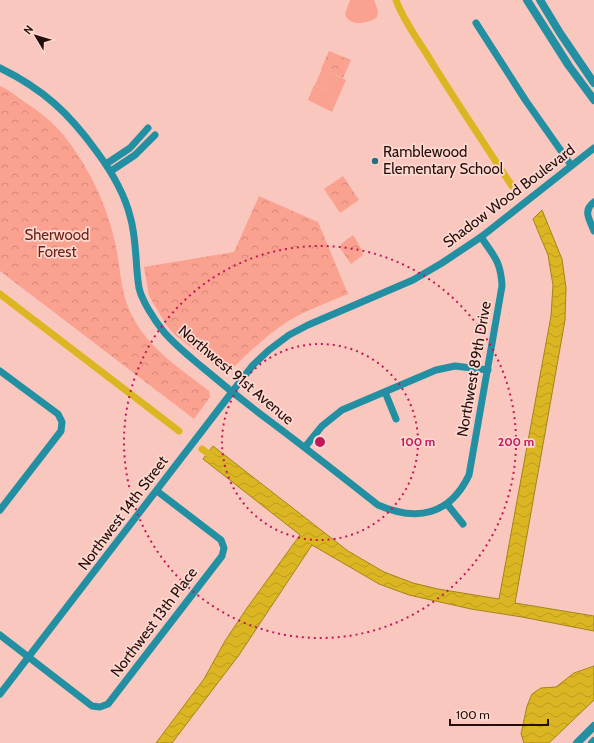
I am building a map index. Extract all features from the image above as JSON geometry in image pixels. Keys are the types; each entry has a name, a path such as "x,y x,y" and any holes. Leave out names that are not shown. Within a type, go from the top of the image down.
{"street":[{"path":"527,0 565,60 594,100"},
{"path":"540,0 560,34 594,83"},
{"path":"476,23 526,101 571,165"},
{"name":"Northwest 91st Avenue","path":"0,68 20,77 62,108 79,127 111,171 122,192 130,216 135,243 140,289 151,314 165,332 187,354 232,392 378,505 405,514 418,514 431,511 447,504"},
{"path":"106,164 130,148 148,128"},
{"path":"111,171 134,155 154,135"},
{"name":"Shadow Wood Boulevard","path":"269,350 289,335 308,325 413,280 481,237 594,148"},
{"path":"594,202 587,210 587,216 594,231"},
{"name":"Northwest 89th Drive","path":"447,504 464,486 469,475 502,286 501,271 497,259 481,237"},
{"name":"Northwest 14th Street","path":"0,694 157,491 180,458 253,366 269,350"},
{"path":"305,447 322,426 342,410 436,370 455,366 488,370"},
{"path":"0,510 61,431 62,422 58,414 1,374"},
{"path":"385,392 396,419"},
{"name":"Northwest 13th Place","path":"28,657 92,706 100,707 108,704 222,556 224,548 221,540 157,491"},
{"path":"447,504 463,524"},
{"path":"0,635 28,657"},
{"path":"577,743 594,726"}],"green space":[{"path":"350,0 374,0 378,11 377,17 364,23 355,23 350,21 345,14"},
{"path":"329,51 351,60 343,78 321,69"},
{"path":"322,69 346,80 332,112 308,100 314,85 332,93 315,85"},
{"name":"Sherwood Forest","path":"0,86 47,119 60,131 79,156 101,198 106,212 117,250 125,299 135,321 152,344 162,354 209,391 210,397 194,419 0,271"},
{"path":"343,176 359,200 340,213 324,189"},
{"path":"259,196 318,222 348,294 303,313 283,325 264,339 230,371 227,372 222,371 175,335 167,326 149,296 144,267 234,252"},
{"path":"353,235 362,250 363,255 351,264 340,248 341,244"}],"water":[{"path":"542,210 562,259 566,288 565,320 515,603 594,616 594,631 471,609 409,595 379,584 312,545 239,655 172,743 156,743 204,679 225,641 247,608 300,535 203,459 213,446 348,551 384,572 413,583 438,589 499,599 551,316 553,285 548,255 533,219"},
{"path":"594,666 594,700 549,743 524,743 521,734 527,706 532,694 541,688 556,687 574,673"}],"waterway":[{"path":"396,0 412,31 512,186"},
{"path":"0,294 179,431"},
{"path":"202,449 214,458"}],"place":[{"name":"Ramblewood Elementary School","path":"375,161"}]}
